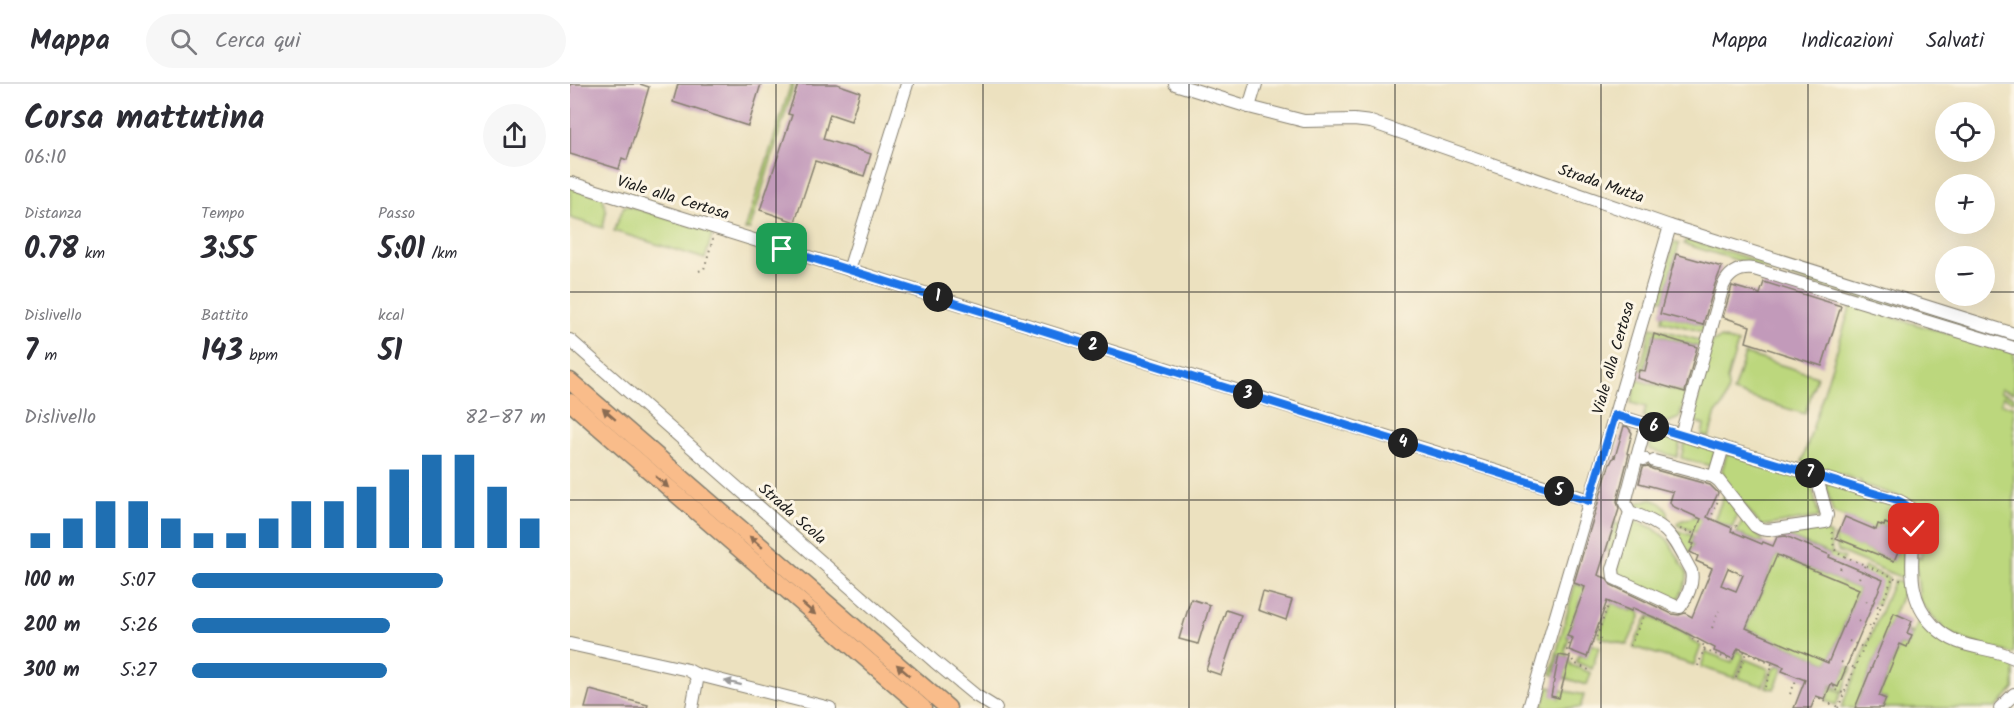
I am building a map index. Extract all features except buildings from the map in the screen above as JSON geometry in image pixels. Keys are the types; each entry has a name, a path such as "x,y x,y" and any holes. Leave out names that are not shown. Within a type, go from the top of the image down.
{"highway":[{"path":"570,381 948,708"},
{"path":"570,402 920,706"}],"street":[{"path":"849,270 907,84"},
{"name":"Strada Mutta","path":"1175,84 1197,87 1249,107 1304,121 1371,122 1670,226 2014,334"},
{"path":"1249,107 1256,84"},
{"name":"Viale alla Certosa","path":"572,183 1589,501"},
{"name":"Viale alla Certosa","path":"1529,708 1670,226"},
{"path":"1681,435 1723,286 1728,277 1743,268 1754,269 2014,348"},
{"name":"Strada Scola","path":"570,340 935,662 980,699 996,708"},
{"path":"1615,415 1816,475 1907,505 1914,523 1913,585 1922,611 1947,637 1968,646 2014,658"},
{"path":"1630,512 1652,520 1665,529 1691,571 1691,585 1680,607 1616,580 1613,575 1630,512 1625,500 1645,459 1646,424"},
{"path":"1714,477 1723,447"},
{"path":"1645,459 1714,477 1755,526 1761,529 1821,524 1826,520 1827,515 1816,475"},
{"path":"570,644 688,670 696,677 830,708"},
{"path":"692,708 696,677"},
{"path":"2000,708 2014,694"}],"path":[{"path":"699,271 704,269 716,228"},
{"path":"1710,520 1724,487"},
{"path":"1826,520 1830,525 1835,550 1846,557 1913,585"},
{"path":"1840,569 1846,557"},
{"path":"1859,578 1865,565"},
{"path":"1821,698 1838,708 1893,577"},
{"path":"1601,639 1596,638 1611,598"},
{"path":"1866,601 1880,607"},
{"path":"1712,628 1719,611"},
{"path":"1630,646 1645,613"},
{"path":"1858,621 1872,627"},
{"path":"1571,638 1567,650 1574,663 1591,671"},
{"path":"1692,639 1731,660"},
{"path":"1849,641 1863,647"},
{"path":"1592,643 1599,645"},
{"path":"1698,666 1705,646"},
{"path":"1738,649 1774,664 1765,687"},
{"path":"1736,678 1746,652"},
{"path":"1841,662 1855,668"},
{"path":"1790,694 1799,674"},
{"path":"1834,686 1833,689 1844,694"}],"green space":[{"path":"791,84 794,84 750,229 745,230"},
{"path":"570,187 603,197 606,211 603,228 570,218"},
{"path":"624,206 713,232 705,259 614,231"},
{"path":"1686,239 2014,340 2014,345 1684,244"},
{"path":"1674,242 1679,244 1664,300 1659,299"},
{"path":"1851,305 2014,351 2014,393 2001,389 2000,392 2014,397 2014,402 2003,396 2001,404 2014,406 2014,654 1950,636 1920,602 1915,556 1921,558 1922,553 1915,550 1918,511 1933,516 1935,508 1802,462"},
{"path":"1663,314 1706,326 1704,332 1662,321"},
{"path":"1651,327 1702,341 1700,347 1654,334 1644,371 1640,370"},
{"path":"1721,338 1738,343 1727,379 1728,389 1723,406 1716,413 1709,438 1702,435 1704,425 1691,420 1706,373 1705,368 1712,342"},
{"path":"1745,354 1817,376 1805,414 1733,392"},
{"path":"1637,380 1687,394 1679,418 1667,423 1643,417 1646,407 1631,403"},
{"path":"1654,433 1681,439 1677,457 1649,449"},
{"path":"1685,440 1716,449 1711,466 1681,458"},
{"path":"1727,453 1810,478 1819,517 1761,526 1725,481 1722,470"},
{"path":"1825,482 1902,507 1909,515 1910,548 1900,545 1885,524 1884,526 1878,524 1876,530 1833,513"},
{"path":"1725,493 1739,511 1732,528 1714,520"},
{"path":"1649,499 1657,501 1666,508 1668,520 1634,508 1637,503"},
{"path":"1696,516 1704,520 1696,532 1677,525 1678,522"},
{"path":"1744,517 1763,542 1762,544 1737,533"},
{"path":"1631,519 1653,528 1668,540 1687,573 1687,579 1677,603 1619,577 1616,569"},
{"path":"1615,523 1623,525 1614,553 1605,551"},
{"path":"1815,528 1830,534 1832,553 1844,558 1839,568 1829,557 1830,554 1779,533"},
{"path":"1675,530 1694,536 1691,543 1694,544 1690,553 1685,550"},
{"path":"1834,536 1893,561 1899,549 1909,553 1907,580 1838,551"},
{"path":"1777,555 1859,589 1828,663 1746,628"},
{"path":"1865,567 1889,578 1878,605 1867,600 1860,579"},
{"path":"1894,580 1906,585 1855,708 1841,708"},
{"path":"1575,584 1592,589 1580,601 1567,637 1569,638 1565,650 1571,665 1591,673 1587,685 1551,674","holes":["1559,655 1567,657 1565,674 1555,671"]},
{"path":"1613,603 1639,612 1640,617 1627,645 1598,636"},
{"path":"1649,616 1691,637 1690,640 1701,646 1694,665 1633,647"},
{"path":"1923,618 1929,624 2014,661 2014,689 1996,708 1882,708 1886,699 1879,696 1900,644 1907,647 1912,635 1905,632 1913,633"},
{"path":"1591,644 1599,647 1592,669 1576,662 1579,655 1586,657"},
{"path":"1738,650 1744,655 1735,678 1701,667 1706,652 1732,662"},
{"path":"1745,659 1769,669 1763,686 1738,678"},
{"path":"1840,663 1852,668 1842,692 1834,688 1838,687 1846,669"},
{"path":"1778,665 1784,667 1774,689 1766,687 1772,671"},
{"path":"1831,684 1833,685 1831,689 1841,693 1836,705 1826,701"},
{"path":"1548,687 1553,688 1559,698 1561,690 1584,695 1580,708 1542,708"}],"route":[{"path":"782,249 1589,501 1615,415 1897,500 1907,505 1913,513 1914,529"}]}
